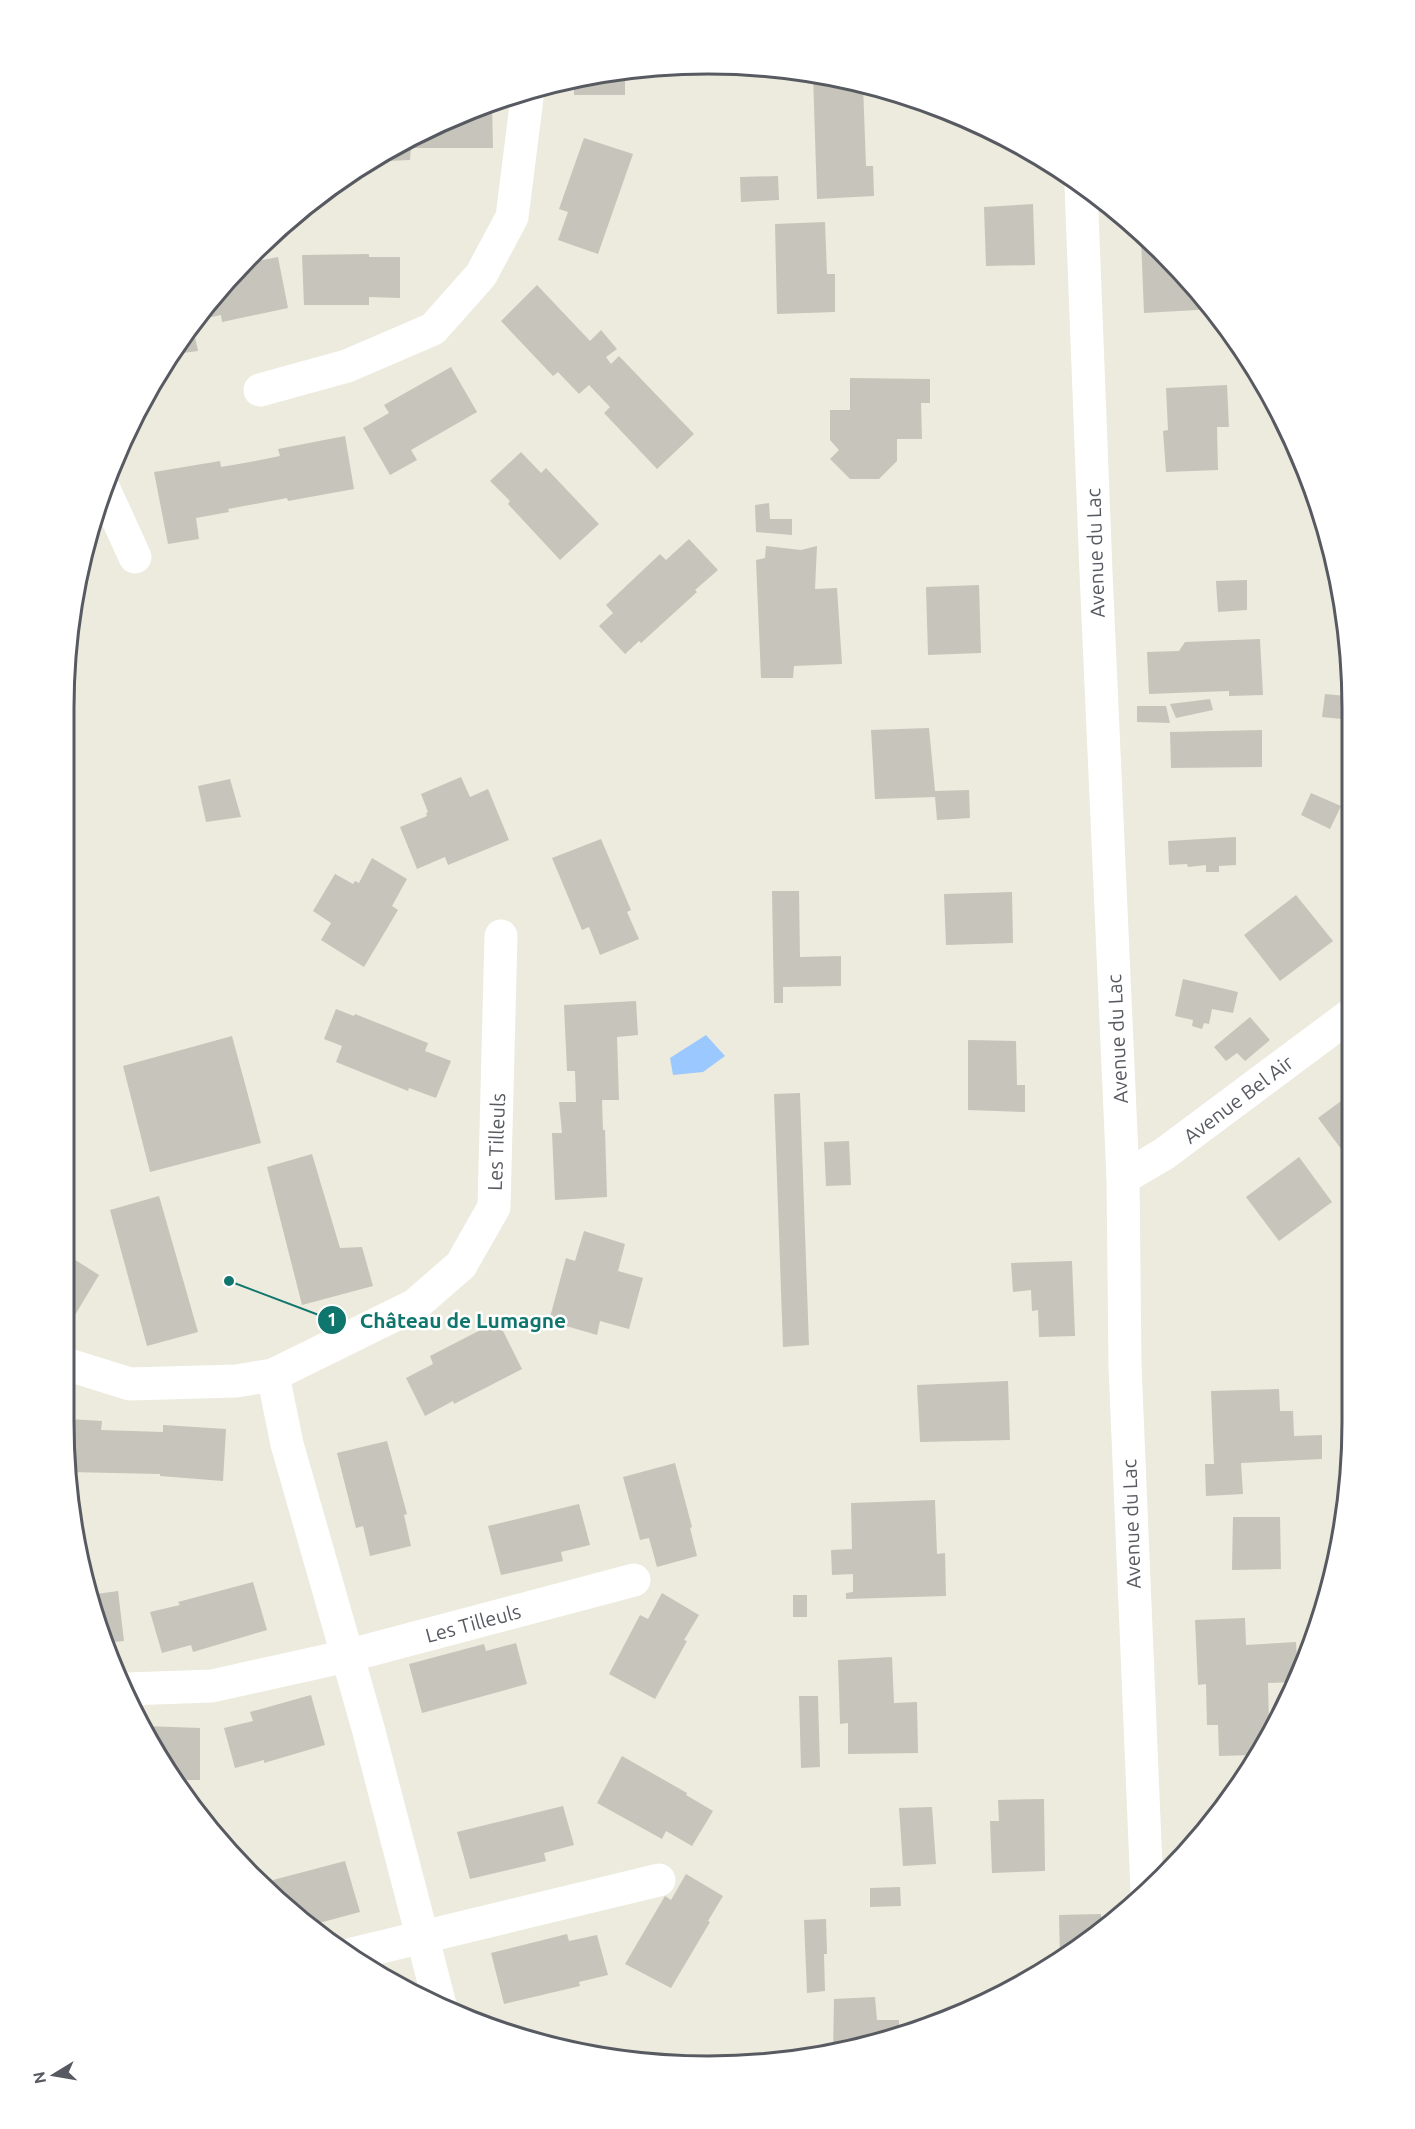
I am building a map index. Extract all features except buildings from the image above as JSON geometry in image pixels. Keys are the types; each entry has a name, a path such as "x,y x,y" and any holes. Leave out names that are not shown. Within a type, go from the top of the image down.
{"street":[{"path":"260,390 347,366 433,329 481,275 512,217 527,100"},
{"name":"Avenue du Lac","path":"1081,196 1123,1178 1125,1365 1147,1878"},
{"path":"109,498 135,557"},
{"name":"Les Tilleuls","path":"74,1367 130,1384 236,1381 273,1374 415,1305 461,1265 494,1207 501,936"},
{"name":"Avenue Bel Air","path":"1123,1178 1164,1154 1342,1021"},
{"path":"273,1374 287,1444 438,1995"},
{"name":"Les Tilleuls","path":"133,1689 212,1686 347,1656 634,1580"},
{"path":"360,1952 658,1880"}],"water":[{"path":"706,1035 725,1056 703,1072 673,1075 670,1058"}],"place":[{"name":"Château de Lumagne","path":"229,1281"}]}
